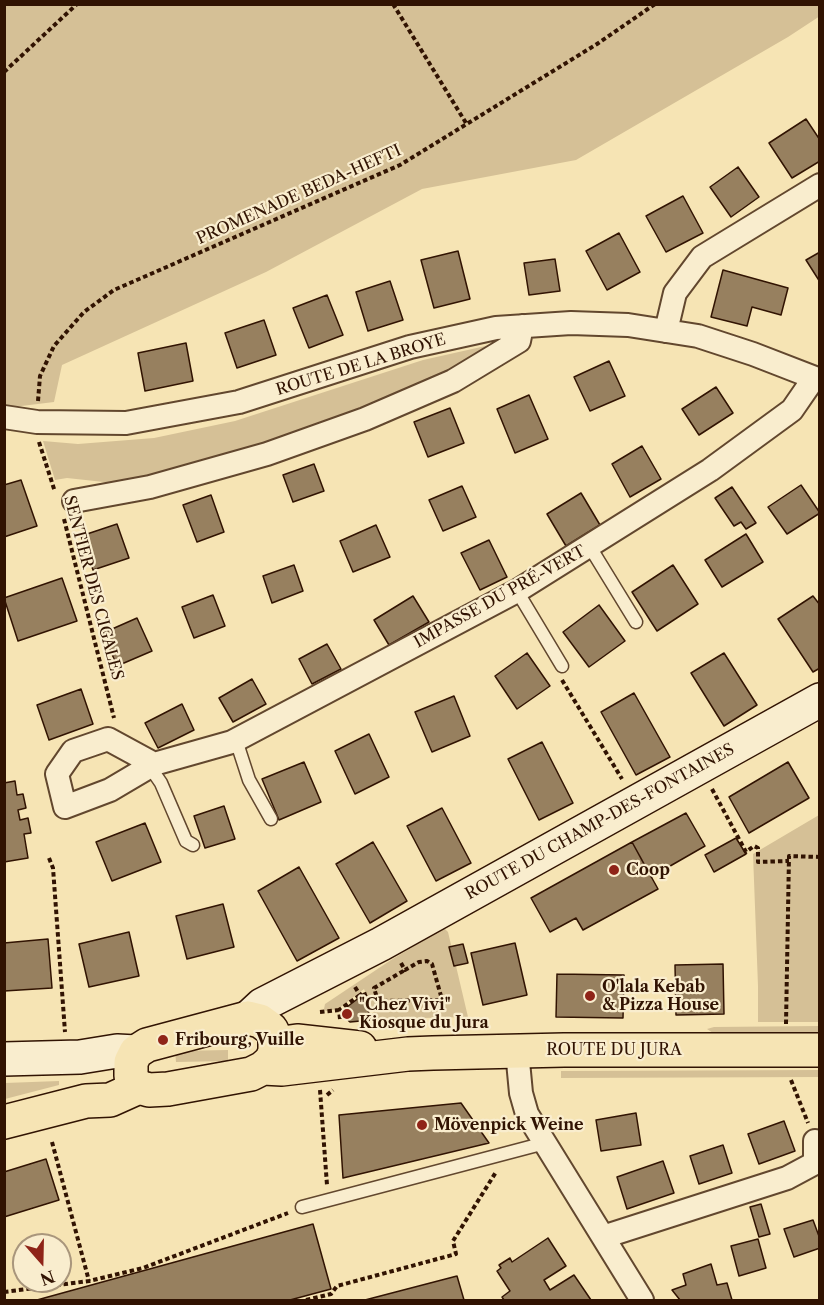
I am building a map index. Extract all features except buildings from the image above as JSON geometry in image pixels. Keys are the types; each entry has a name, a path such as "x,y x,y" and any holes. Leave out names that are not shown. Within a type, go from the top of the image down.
{"main road":[{"path":"4,1122 86,1101 110,1100 134,1069 163,1040 264,1040 251,1074 168,1089 149,1090 134,1069"},
{"name":"ROUTE DU JURA","path":"264,1040 282,1070 408,1054 517,1050 819,1050"}],"street":[{"path":"666,331 675,293 702,257 819,186"},
{"name":"ROUTE DE LA BROYE","path":"4,417 38,431 126,423 238,402 410,347 496,328 571,323 628,325 709,340 817,379"},
{"path":"65,504 150,487 204,472 267,454 365,419 453,381 519,341 522,326"},
{"name":"IMPASSE DU PRÉ-VERT","path":"116,742 108,739 73,751 57,774 65,807 110,790 152,766 236,740 517,591 710,470 792,410 817,379"},
{"name":"ROUTE DU CHAMP-DES-FONTAINES","path":"264,1040 262,1005 390,953 637,801 819,700"},
{"path":"116,742 152,766"},
{"path":"4,1059 72,1045 117,1052 134,1069"},
{"path":"517,1050 522,1101 527,1114 642,1300"},
{"path":"603,1237 787,1178 815,1163 815,1141"}],"lane":[{"path":"590,547 636,622"},
{"path":"517,591 562,666"},
{"path":"236,740 249,780 271,819"},
{"path":"152,766 186,841 193,845"},
{"path":"302,1207 545,1143"}],"path":[{"path":"4,72 77,4"},
{"path":"393,4 466,123"},
{"name":"PROMENADE BEDA-HEFTI","path":"38,431 40,376 54,346 84,312 114,290 400,165 597,44 655,4"},
{"name":"SENTIER DES CIGALES","path":"38,431 65,504 117,731 116,742"},
{"path":"562,666 556,670 637,801"},
{"path":"711,787 747,852 754,846 758,848 758,862 789,861"},
{"path":"786,1024 789,856 819,857"},
{"path":"49,858 53,868 57,942 72,1045"},
{"path":"390,953 405,970"},
{"path":"427,961 432,964 441,996 438,1000 378,1001 374,988 405,970 419,962 427,961"},
{"path":"352,981 360,995"},
{"path":"320,1012 339,1010 364,992 377,1028"},
{"path":"339,1010 338,1017 344,1024"},
{"path":"791,1080 815,1141"},
{"path":"321,1096 328,1200"},
{"path":"52,1142 88,1281"},
{"path":"306,1300 331,1294 337,1286 456,1254 453,1241 496,1174 494,1157"},
{"path":"4,1292 88,1281 143,1268 302,1207"}],"shaded area":[{"path":"819,4 820,16 788,37 576,160 422,189 266,272 62,365 54,402 5,408 4,5"},
{"path":"490,345 493,347 450,374 363,412 140,482 113,483 67,478 55,480 43,441 78,444 154,438 235,421 423,360"},
{"path":"819,815 819,1022 758,1022 753,854"},
{"path":"444,928 448,932 468,1017 376,1019 364,989 338,1009 326,1011 324,1009 325,1004"},
{"path":"819,1026 819,1032 713,1033 707,1029 714,1027"},
{"path":"228,1050 228,1061 176,1062 175,1051"},
{"path":"819,1070 819,1077 561,1078 561,1071"},
{"path":"59,1081 59,1085 5,1099 5,1083"}],"place":[{"name":"Coop","path":"614,870"},
{"name":"O'lala Kebab & Pizza House","path":"590,996"},
{"name":"\"Chez Vivi\" Kiosque du Jura","path":"347,1014"},
{"name":"Fribourg, Vuille","path":"163,1040"},
{"name":"Mövenpick Weine","path":"422,1125"}]}
